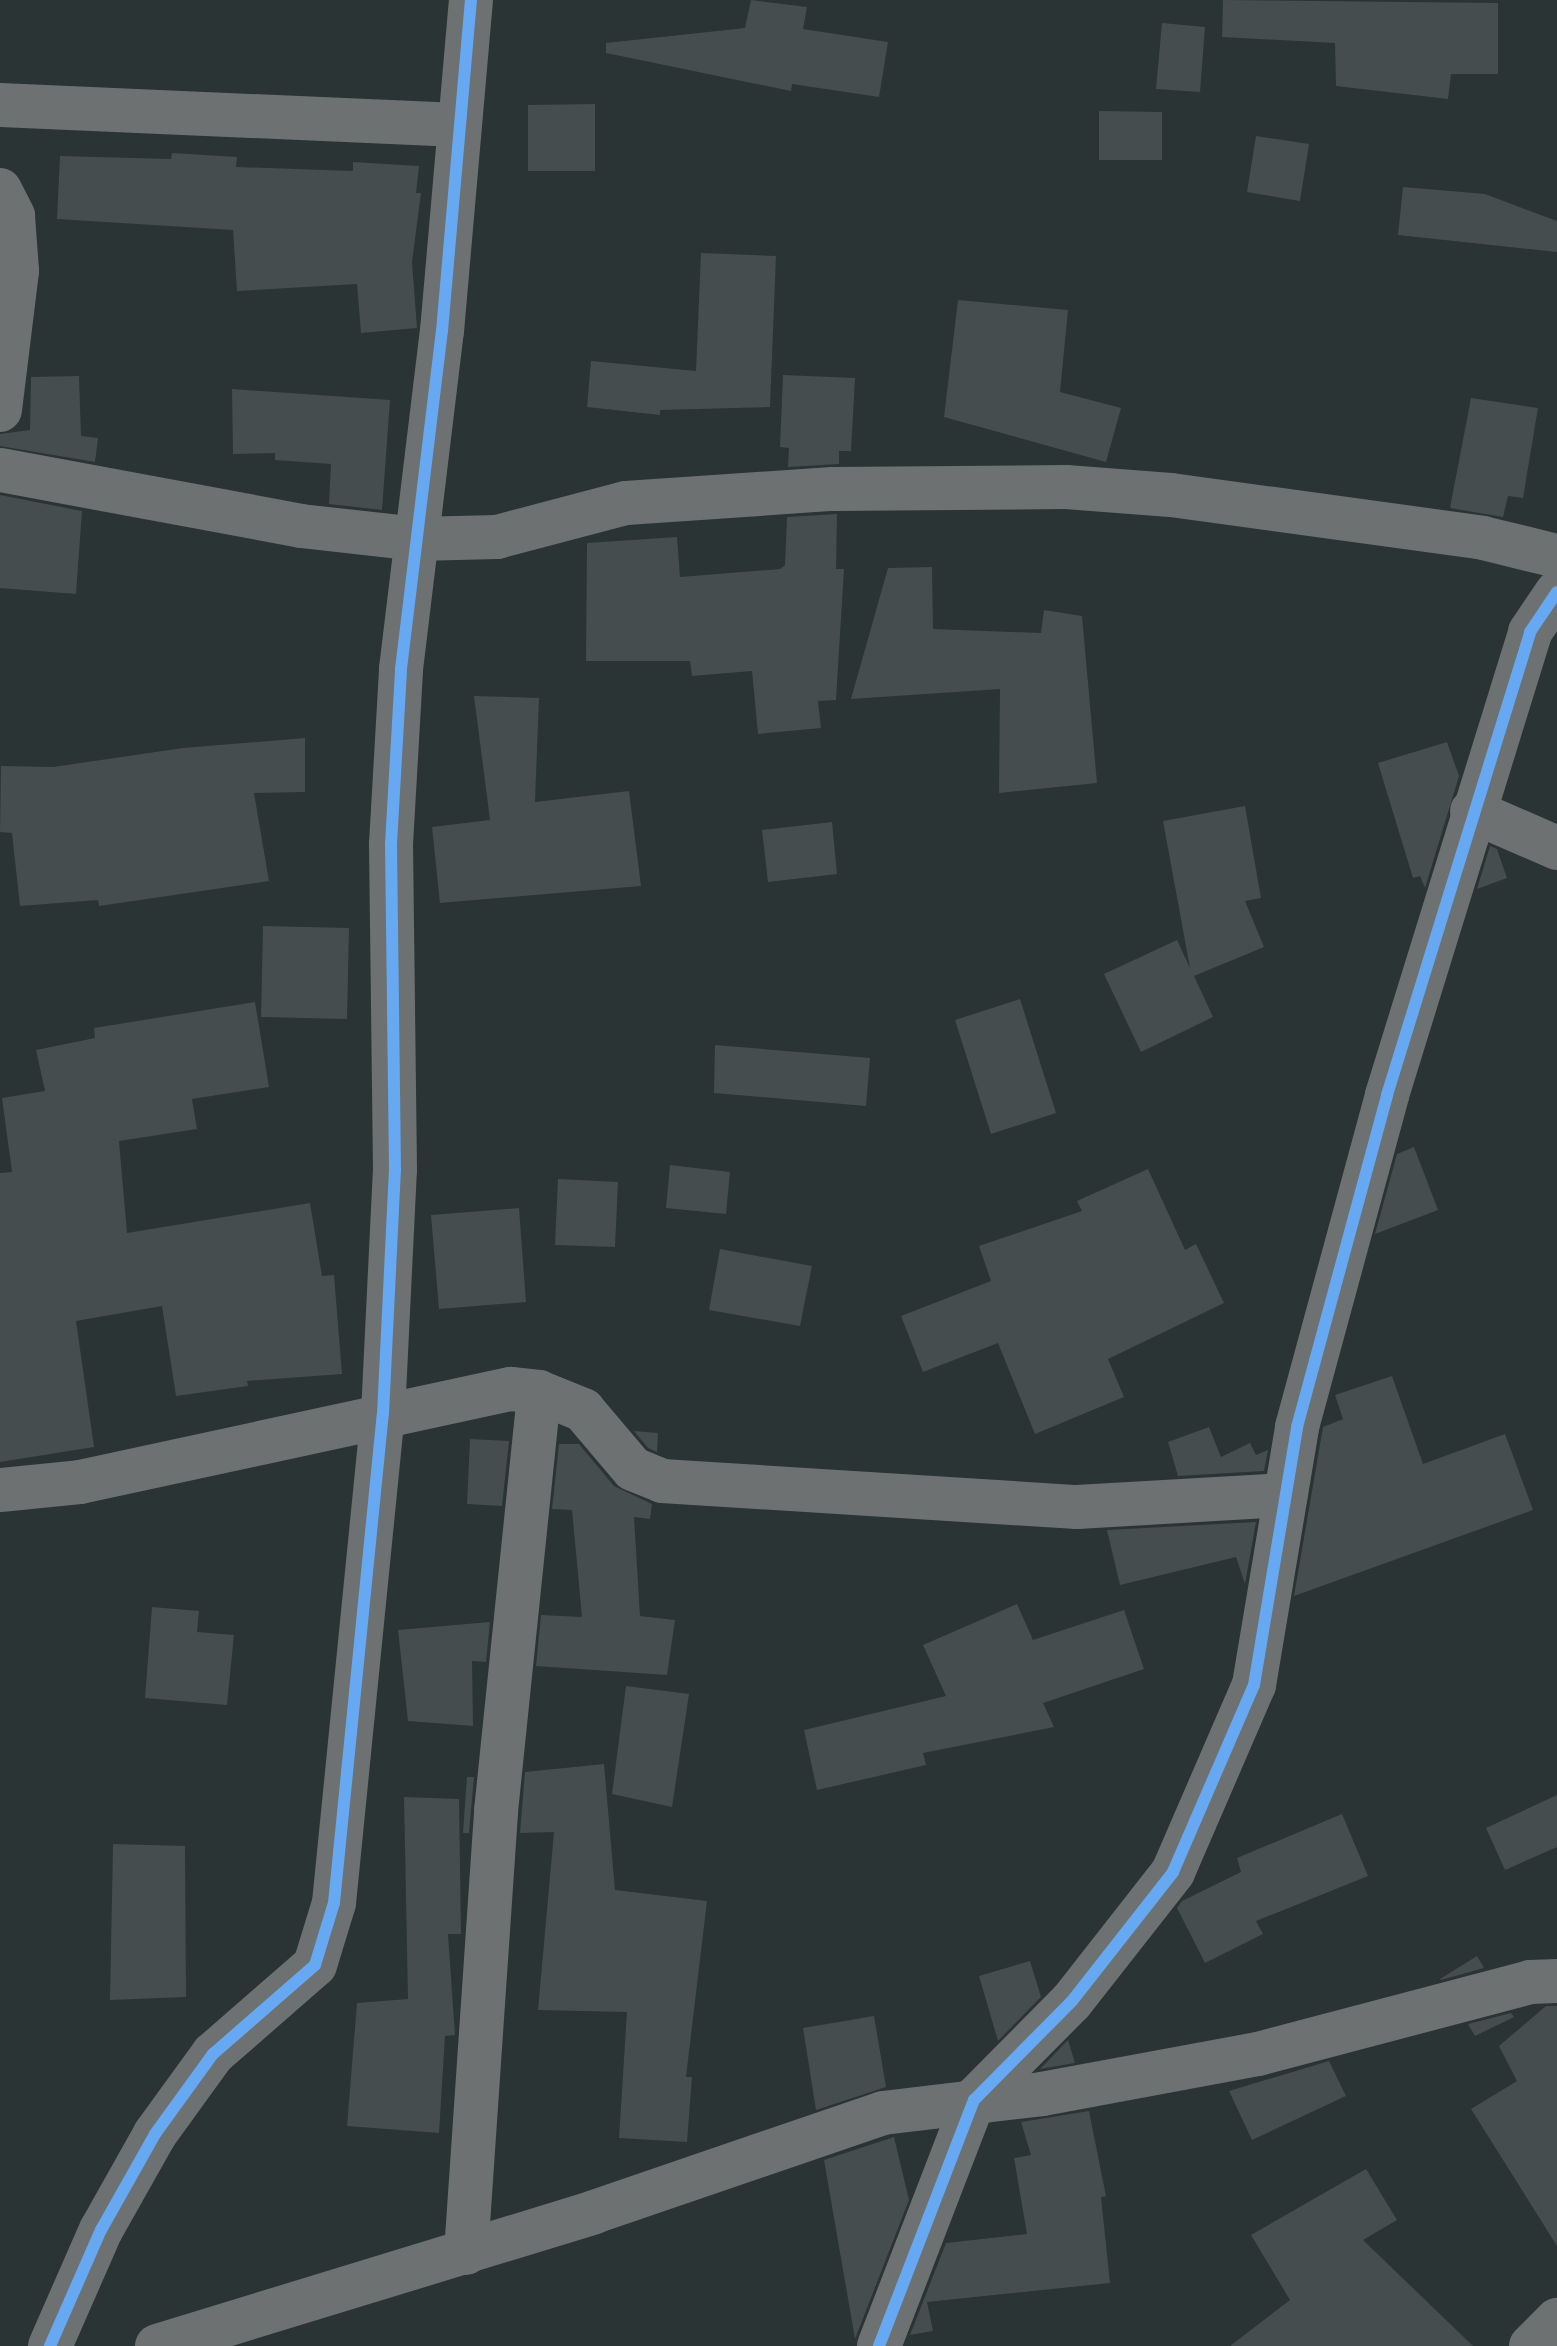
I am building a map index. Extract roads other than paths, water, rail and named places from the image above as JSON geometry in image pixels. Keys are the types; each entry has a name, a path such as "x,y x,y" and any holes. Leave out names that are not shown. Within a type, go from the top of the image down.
{"street":[{"path":"50,2346 101,2230 155,2134 213,2054 315,1965 334,1903 383,1414 395,1170 391,844 401,669 471,0"},
{"path":"0,105 459,125"},
{"path":"0,190 13,216 17,271 0,410"},
{"path":"0,470 301,526 416,539 497,537 626,503 833,489 1066,487 1171,495 1483,538 1557,556"},
{"path":"879,2346 974,2100 1072,2001 1173,1872 1254,1685 1301,1412 1472,811 1530,632 1557,592"},
{"path":"1472,811 1557,848"},
{"path":"0,1490 80,1482 383,1414 511,1389 539,1392 583,1410 633,1469 662,1481 1077,1507 1286,1495"},
{"path":"466,2253 496,1811 539,1392"},
{"path":"157,2346 466,2253 883,2113 1042,2094 1258,2054 1530,1982 1557,1981"},
{"path":"1531,2346 1557,2320"}]}
